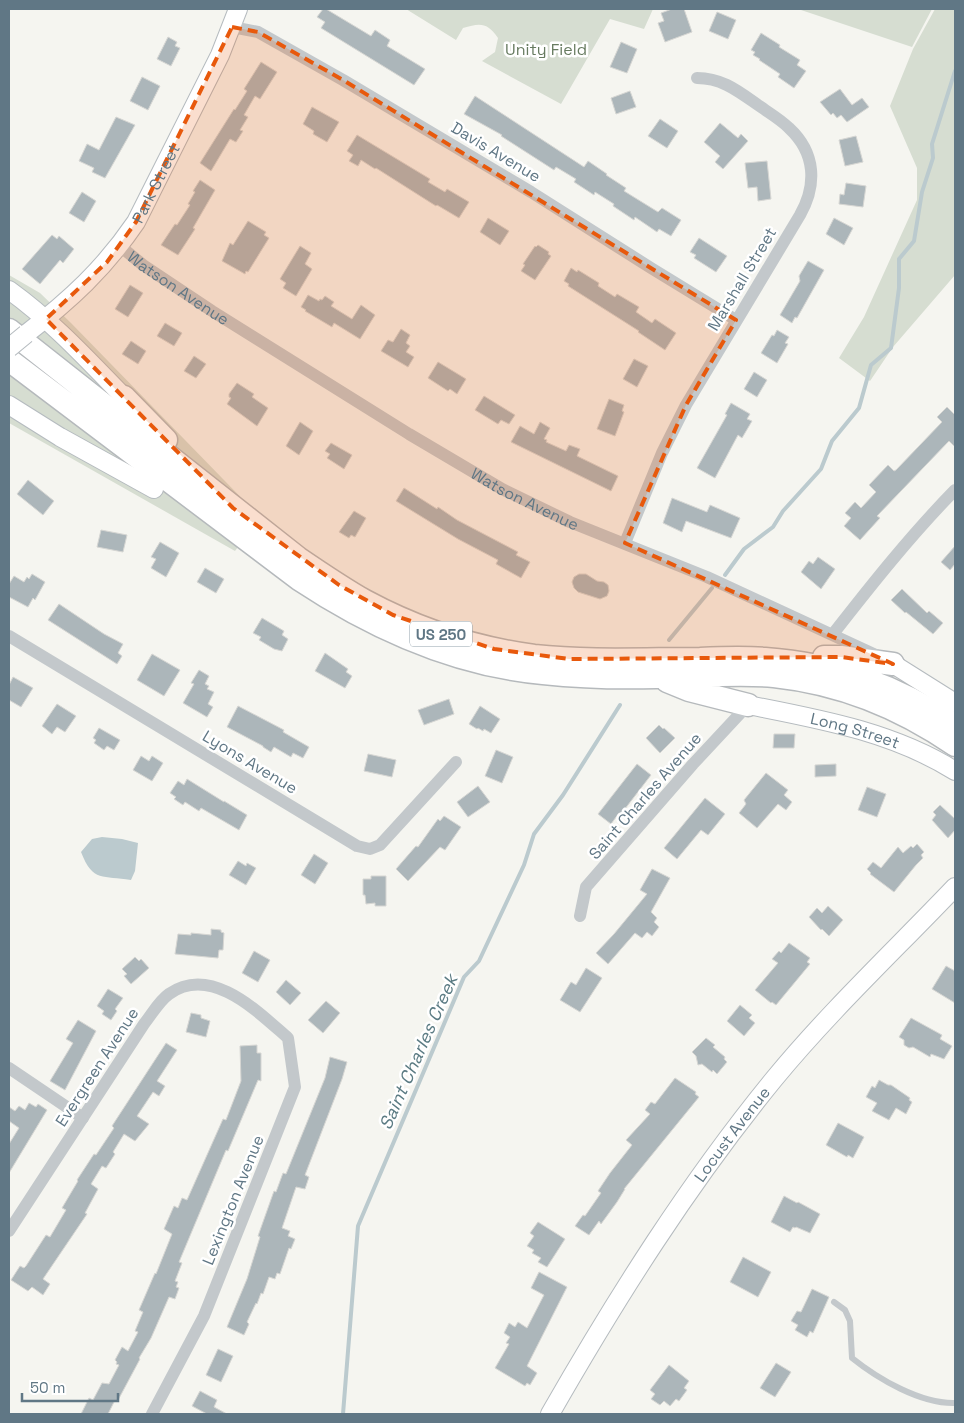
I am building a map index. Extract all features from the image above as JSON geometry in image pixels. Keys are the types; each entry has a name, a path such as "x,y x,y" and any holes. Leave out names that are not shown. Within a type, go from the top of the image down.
{"highway":[{"name":"US 250","path":"17,332 298,558 339,585 393,615 458,639 532,655 569,659 764,658 802,663 836,670 900,692 933,710 955,725"},
{"name":"US 250","path":"9,360 299,579 333,602 369,622 436,650 503,668 584,677 739,674 773,676 833,686 872,699 903,713 955,745"},
{"path":"124,397 234,508"},
{"path":"154,489 252,544"},
{"path":"764,658 841,658 893,664"},
{"path":"656,677 689,690 748,705"}],"street":[{"name":"Park Street","path":"9,348 17,332 46,319 86,284 120,246 150,196 220,56 238,9"},
{"name":"Davis Avenue","path":"232,27 258,32 343,80 531,192 736,320"},
{"name":"Marshall Street","path":"624,543 678,421 736,320 807,203 811,190 812,173 808,156 802,144 788,126 723,82 709,78 697,78"},
{"name":"Watson Avenue","path":"120,246 143,265 204,306 409,434 527,502 570,522 707,577 833,634 893,664 955,703"},
{"path":"9,290 46,319 72,343 124,397"},
{"path":"9,405 60,437 154,489"},
{"path":"833,634 905,543 955,490"},
{"name":"Lyons Avenue","path":"10,639 357,846 370,849 380,845 456,762"},
{"name":"Long Street","path":"748,705 804,716 871,733 940,761 955,771"},
{"name":"Saint Charles Avenue","path":"580,916 586,887 693,764 748,705"},
{"name":"Locust Avenue","path":"550,1414 620,1294 727,1138 775,1078 818,1030 955,886"},
{"name":"Evergreen Avenue","path":"9,1231 144,1024 168,994 179,988 202,985 215,987 248,1003"},
{"name":"Lexington Avenue","path":"152,1414 204,1316 295,1087 288,1038 248,1003"},
{"path":"9,1068 83,1118"}],"lane":[{"path":"834,1302 845,1310 850,1321 852,1358 871,1373 926,1400 955,1403"}],"highlighted area":[{"path":"232,27 258,32 343,80 736,320 686,405 625,543 893,664 841,657 569,659 494,649 393,615 339,585 233,508 46,319 107,262 136,222"}],"green space":[{"name":"Unity Field","path":"406,9 653,9 644,29 610,19 561,104 482,61 495,52 498,38 487,26 474,25 463,28 456,40"},
{"path":"798,9 932,9 912,47"},
{"path":"935,9 955,9 955,275 893,347 870,381 839,358 864,317 917,200 917,168 890,106 913,49"},
{"path":"9,275 40,293 260,517 235,551 9,423"}],"shaded area":[{"path":"102,837 138,843 135,871 131,880 100,876 90,869 85,862 81,852 92,839"}],"building":[{"path":"323,9 371,36 375,30 390,40 387,46 425,69 414,85 321,28 325,22 317,17"},
{"path":"672,9 684,9 692,32 665,42 658,23 664,21 661,13"},
{"path":"717,12 736,20 728,39 709,31"},
{"path":"761,33 800,60 797,65 806,71 794,88 778,77 780,74 753,55 755,52 751,50"},
{"path":"168,37 177,42 175,46 180,48 171,66 157,59"},
{"path":"621,42 637,49 627,73 610,67"},
{"path":"261,62 277,72 260,99 255,96 244,115 248,117 240,130 243,131 236,142 230,139 211,171 200,163 247,91 244,89"},
{"path":"142,77 160,86 148,110 130,101"},
{"path":"840,89 852,105 862,98 869,107 847,122 841,115 837,118 833,113 831,115 820,102"},
{"path":"630,91 636,107 616,114 611,98"},
{"path":"475,96 584,167 588,161 626,188 624,191 658,212 662,208 681,220 671,236 659,229 657,232 635,217 634,220 613,206 614,204 595,192 594,195 574,182 576,179 556,167 554,170 502,135 464,114"},
{"path":"312,107 339,122 327,142 313,134 314,131 303,124"},
{"path":"116,117 135,125 105,178 92,172 94,168 79,161 87,144 99,150"},
{"path":"660,119 678,131 667,148 648,136"},
{"path":"720,123 738,138 741,134 748,141 723,169 715,162 720,156 704,142"},
{"path":"357,135 430,179 428,182 445,192 447,189 469,202 459,218 361,160 358,166 349,161 353,155 347,151"},
{"path":"856,136 863,162 845,166 839,140"},
{"path":"767,161 771,199 758,201 757,187 748,188 745,163"},
{"path":"200,180 215,190 193,228 195,229 178,255 161,245 190,205 188,204 195,192 193,191"},
{"path":"846,183 866,186 863,207 839,204 840,194 844,195"},
{"path":"82,192 96,201 84,222 69,213"},
{"path":"488,218 509,231 500,245 480,232"},
{"path":"834,218 853,228 844,245 826,234"},
{"path":"248,221 266,232 264,235 269,238 245,274 222,261 230,243 233,245"},
{"path":"52,235 57,239 59,236 74,249 63,263 60,260 40,284 22,269"},
{"path":"699,238 727,256 716,272 694,258 696,255 690,252"},
{"path":"538,245 549,252 548,254 551,256 535,280 521,271 525,265 523,264 535,246"},
{"path":"300,246 311,253 305,264 312,269 296,296 283,288 286,283 280,279"},
{"path":"808,261 824,270 797,318 795,317 792,323 780,315 800,281 799,276"},
{"path":"571,268 577,272 578,270 599,283 598,286 615,297 617,294 639,307 636,312 652,323 655,319 676,333 665,350 639,331 568,286 569,284 564,281"},
{"path":"130,285 143,293 128,317 115,309"},
{"path":"308,295 319,301 325,296 334,302 331,306 352,319 361,305 375,315 360,339 334,323 332,327 305,311 301,307"},
{"path":"165,323 182,333 174,346 157,336"},
{"path":"401,329 410,335 406,343 410,346 406,352 414,357 408,367 381,351 388,340 393,342"},
{"path":"777,330 789,337 785,343 788,344 777,363 761,353"},
{"path":"131,341 146,351 138,364 122,354"},
{"path":"194,356 206,364 196,378 184,371"},
{"path":"634,359 648,366 637,387 623,379"},
{"path":"438,362 466,379 457,394 450,389 448,391 428,378"},
{"path":"754,372 767,380 757,397 744,389"},
{"path":"237,383 254,394 252,397 268,408 257,426 227,404 231,398 229,394"},
{"path":"484,396 515,415 509,424 501,420 498,424 475,410"},
{"path":"609,399 624,405 622,411 624,412 615,436 597,429"},
{"path":"731,403 750,414 747,419 752,421 742,438 738,435 715,478 697,468 727,415 725,414"},
{"path":"947,407 955,415 955,447 949,441 877,516 880,518 860,540 844,526 851,518 845,513 855,502 861,508 876,492 869,485 888,465 894,471 896,470 942,422 937,417"},
{"path":"300,422 313,431 299,455 286,446"},
{"path":"540,422 550,428 544,439 547,440 546,442 566,451 569,445 580,449 577,456 618,476 611,491 511,442 520,426 534,434"},
{"path":"331,443 352,455 344,469 327,458 330,454 325,451"},
{"path":"28,480 54,501 43,515 17,494"},
{"path":"404,488 437,509 438,507 457,520 518,552 516,555 530,562 521,578 496,564 498,560 458,539 396,501"},
{"path":"672,498 707,512 710,505 740,518 731,538 686,521 682,532 663,523"},
{"path":"354,511 366,518 355,537 351,535 349,538 339,532"},
{"path":"101,530 127,535 123,552 97,547"},
{"path":"160,542 179,553 166,577 151,568 156,559 151,557"},
{"path":"955,546 955,564 950,570 941,562"},
{"path":"818,557 835,569 821,589 801,572 809,561 813,564"},
{"path":"205,568 224,579 216,593 197,582"},
{"path":"32,574 45,582 35,600 33,598 28,607 9,597 9,584 14,576 24,582"},
{"path":"579,574 586,574 608,585 609,591 607,596 600,599 578,592 572,582 574,577"},
{"path":"902,589 927,613 929,611 943,623 933,634 891,600"},
{"path":"59,604 104,634 123,644 118,653 122,656 117,664 48,620"},
{"path":"262,618 284,631 282,635 288,639 282,651 274,649 259,640 261,637 253,633"},
{"path":"325,653 348,669 346,672 352,676 345,688 315,671"},
{"path":"152,654 180,670 164,696 137,680"},
{"path":"199,670 209,676 205,684 209,686 207,689 214,692 208,704 213,707 207,717 183,703 194,684 191,683"},
{"path":"13,677 33,688 21,707 9,700 9,685"},
{"path":"449,699 454,714 424,725 418,710"},
{"path":"57,704 76,716 65,732 57,727 52,734 42,726"},
{"path":"238,706 284,730 283,732 309,747 303,758 293,753 291,757 274,747 271,752 227,727"},
{"path":"480,706 500,719 491,733 484,729 483,731 477,729 469,724"},
{"path":"659,725 675,738 660,753 646,738"},
{"path":"99,728 120,740 114,750 107,746 104,750 94,743 96,740 93,738"},
{"path":"774,734 795,734 794,748 773,748"},
{"path":"496,750 513,757 502,783 485,776"},
{"path":"368,754 396,760 392,777 364,771"},
{"path":"141,756 149,761 152,756 163,763 152,781 133,770"},
{"path":"637,764 651,775 611,824 598,814"},
{"path":"836,764 836,776 815,777 815,765"},
{"path":"766,773 788,790 784,795 792,802 786,810 778,804 757,828 739,813 746,804 744,800"},
{"path":"187,779 247,815 239,830 201,808 199,811 185,802 183,805 174,799 176,797 170,793 178,781 184,785"},
{"path":"478,786 490,802 468,817 457,802"},
{"path":"867,787 886,794 877,817 858,810"},
{"path":"705,798 725,814 708,835 701,830 677,859 664,848"},
{"path":"940,805 955,819 955,830 948,838 932,820 936,815 933,812"},
{"path":"444,816 461,827 445,850 440,847 408,881 396,869 416,846 418,847 438,819 440,821"},
{"path":"917,844 924,852 921,855 923,858 894,892 870,874 867,869 873,862 881,868 898,847 903,853 911,846 913,848"},
{"path":"314,854 328,863 315,884 301,875"},
{"path":"238,861 246,866 247,863 256,868 246,885 229,875"},
{"path":"652,869 670,878 651,912 657,918 654,922 659,927 652,936 647,932 642,938 635,933 608,964 596,953 647,894 640,890"},
{"path":"371,876 386,876 386,906 375,906 375,903 366,904 365,895 363,895 363,879 371,879"},
{"path":"828,906 843,920 829,936 809,917 817,908 822,913"},
{"path":"211,929 221,930 224,933 223,950 219,950 218,958 175,954 178,934 211,935"},
{"path":"789,943 810,958 807,962 810,964 776,1005 755,990 778,963 772,959 779,951 781,953"},
{"path":"254,951 270,960 258,982 242,973"},
{"path":"135,957 139,961 141,959 149,968 131,984 124,976 127,974 122,969"},
{"path":"946,966 955,971 955,1003 932,989"},
{"path":"586,968 602,978 580,1012 560,1000 571,982 576,985"},
{"path":"286,980 301,993 290,1005 276,992"},
{"path":"108,989 123,998 115,1009 117,1011 111,1020 102,1014 104,1011 97,1006"},
{"path":"326,1001 340,1013 323,1033 308,1020"},
{"path":"740,1005 752,1015 749,1018 755,1023 744,1036 727,1021"},
{"path":"191,1013 201,1015 201,1018 210,1021 206,1037 186,1032"},
{"path":"911,1018 942,1035 940,1039 952,1046 944,1059 931,1054 930,1057 913,1047 909,1048 904,1045 904,1040 899,1037"},
{"path":"78,1020 96,1031 65,1090 50,1081 73,1043 66,1039"},
{"path":"706,1038 715,1045 713,1047 725,1057 724,1059 727,1062 717,1074 702,1064 698,1065 696,1056 692,1052"},
{"path":"166,1043 177,1050 157,1081 165,1086 159,1096 153,1092 137,1116 149,1124 135,1141 124,1134 106,1168 102,1166 91,1184 98,1189 85,1213 87,1214 43,1279 50,1284 43,1295 32,1287 28,1291 11,1280 20,1266 24,1268 26,1266 46,1235 50,1237 66,1210 62,1208 77,1180 114,1128 112,1126"},
{"path":"257,1045 257,1053 261,1053 261,1081 258,1080 228,1151 226,1150 179,1262 182,1263 175,1281 178,1282 176,1287 179,1288 175,1299 169,1297 151,1338 117,1402 115,1400 108,1414 81,1414 89,1398 93,1400 102,1383 109,1384 119,1365 116,1364 115,1360 122,1347 128,1351 138,1332 135,1331 143,1312 139,1310 172,1234 164,1229 174,1206 178,1208 182,1198 187,1200 223,1119 226,1120 241,1081 240,1046"},
{"path":"330,1057 347,1062 305,1175 309,1177 305,1189 296,1187 282,1228 290,1231 288,1236 295,1239 291,1249 289,1248 280,1274 277,1273 275,1279 269,1277 263,1294 261,1293 247,1322 249,1324 244,1335 227,1327 247,1279 260,1237 258,1236 274,1191 276,1192 283,1173 286,1174 325,1078"},
{"path":"675,1078 696,1092 695,1094 699,1097 624,1189 601,1224 599,1221 589,1235 575,1226 583,1215 585,1216 601,1193 598,1191 632,1145 626,1140 650,1114 645,1110 651,1102 655,1104"},
{"path":"879,1080 891,1085 910,1098 909,1100 912,1102 906,1114 896,1108 889,1120 872,1111 877,1103 866,1097 872,1086 875,1088"},
{"path":"29,1103 36,1107 38,1104 47,1110 9,1173 9,1144 19,1128 9,1121 9,1107 15,1111 19,1106 25,1110"},
{"path":"838,1123 864,1137 853,1158 848,1155 847,1157 826,1145"},
{"path":"784,1196 820,1214 810,1233 796,1227 793,1227 790,1232 771,1222"},
{"path":"538,1222 565,1239 547,1267 538,1262 541,1258 532,1253 534,1250 527,1246 534,1236 530,1233"},
{"path":"743,1257 771,1272 758,1297 730,1282"},
{"path":"539,1272 567,1287 527,1366 537,1373 530,1385 527,1383 525,1386 495,1368 509,1344 506,1343 510,1337 504,1333 509,1323 515,1327 518,1322 527,1328 544,1295 531,1288"},
{"path":"812,1289 829,1297 813,1333 810,1331 807,1337 795,1330 798,1325 791,1321 797,1311 801,1312"},
{"path":"218,1349 233,1356 221,1382 206,1375"},
{"path":"776,1363 791,1372 775,1397 760,1388"},
{"path":"669,1365 689,1381 684,1388 687,1390 679,1401 676,1399 670,1406 664,1401 660,1405 651,1399 655,1394 650,1390"},
{"path":"200,1391 217,1400 214,1407 227,1414 207,1414 192,1406"}],"waterway":[{"name":"Saint Charles Creek","path":"725,575 744,549 773,527 783,511 821,469 832,441 859,408 871,365 891,348 899,288 899,259 914,241 922,192 933,158 932,144 955,71"},
{"name":"Saint Charles Creek","path":"669,640 712,588"},
{"name":"Saint Charles Creek","path":"343,1414 358,1226 464,977 479,961 524,865 534,834 563,795 620,705"}]}
